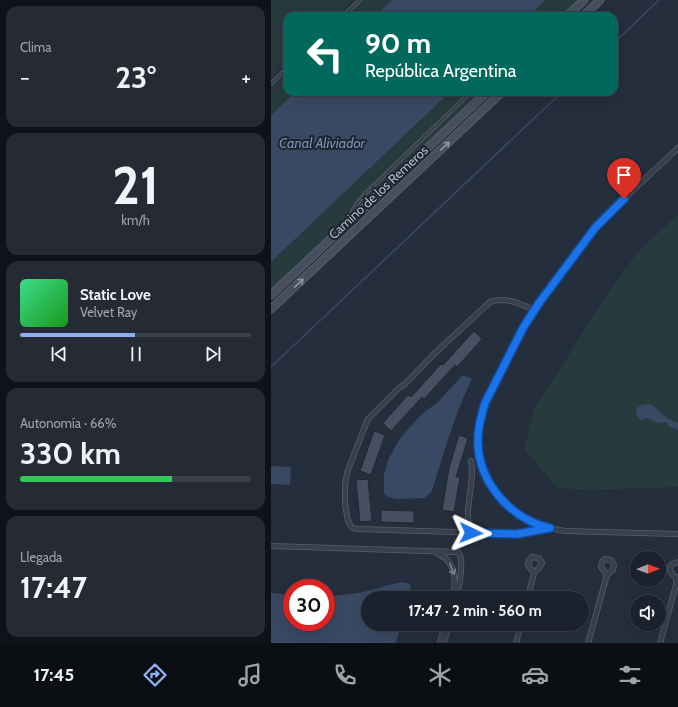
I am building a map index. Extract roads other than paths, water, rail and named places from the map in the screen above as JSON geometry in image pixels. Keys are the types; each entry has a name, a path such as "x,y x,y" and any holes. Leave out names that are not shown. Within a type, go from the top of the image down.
{"main road":[{"path":"571,12 584,0"},
{"path":"587,12 600,0"},
{"name":"Camino de los Remeros","path":"271,295 483,96"},
{"name":"Camino de los Remeros","path":"271,309 498,96"}],"street":[{"path":"678,148 595,228 534,310 523,328 485,403 479,428 478,445 482,466 487,477 500,498 523,518 550,528 579,531 678,534"},
{"path":"534,310 501,299 490,302 435,353 370,417 348,470 345,484 345,504 348,521 352,528 517,534 550,528"},
{"path":"471,461 473,478 468,519 471,533"},
{"path":"271,546 454,551 460,554 461,579 458,591"},
{"path":"431,551 442,556 452,567 455,579 454,591"},
{"path":"660,643 676,585 677,577 670,572 670,568 672,564 678,562"},
{"path":"530,591 534,573"},
{"path":"588,643 607,575"},
{"path":"440,643 443,631"},
{"path":"444,643 447,631"},
{"path":"516,643 519,631"}],"lane":[{"path":"347,12 360,0"},
{"path":"271,84 283,72"},
{"path":"344,227 356,205 365,194 467,96"}],"water":[{"path":"392,0 546,0 533,12 379,12"},
{"name":"Canal Aliviador","path":"291,96 446,96 271,262 271,115"},
{"path":"462,376 472,379 445,448 432,491 425,498 396,499 386,496 384,493 384,475 388,460 399,440 423,413 437,403"},
{"path":"649,404 669,419 678,423 678,430 670,427 666,422 656,423 648,418 641,420 636,413 636,409 641,405"},
{"path":"271,466 291,468 290,485 271,484"},
{"path":"403,582 410,584 411,591 368,591"},
{"path":"361,592 361,631 399,631 396,643 271,643 271,593 283,594 283,631 335,631 335,595"}],"waterway":[{"path":"618,39 659,0"},
{"path":"271,367 558,96"}]}
